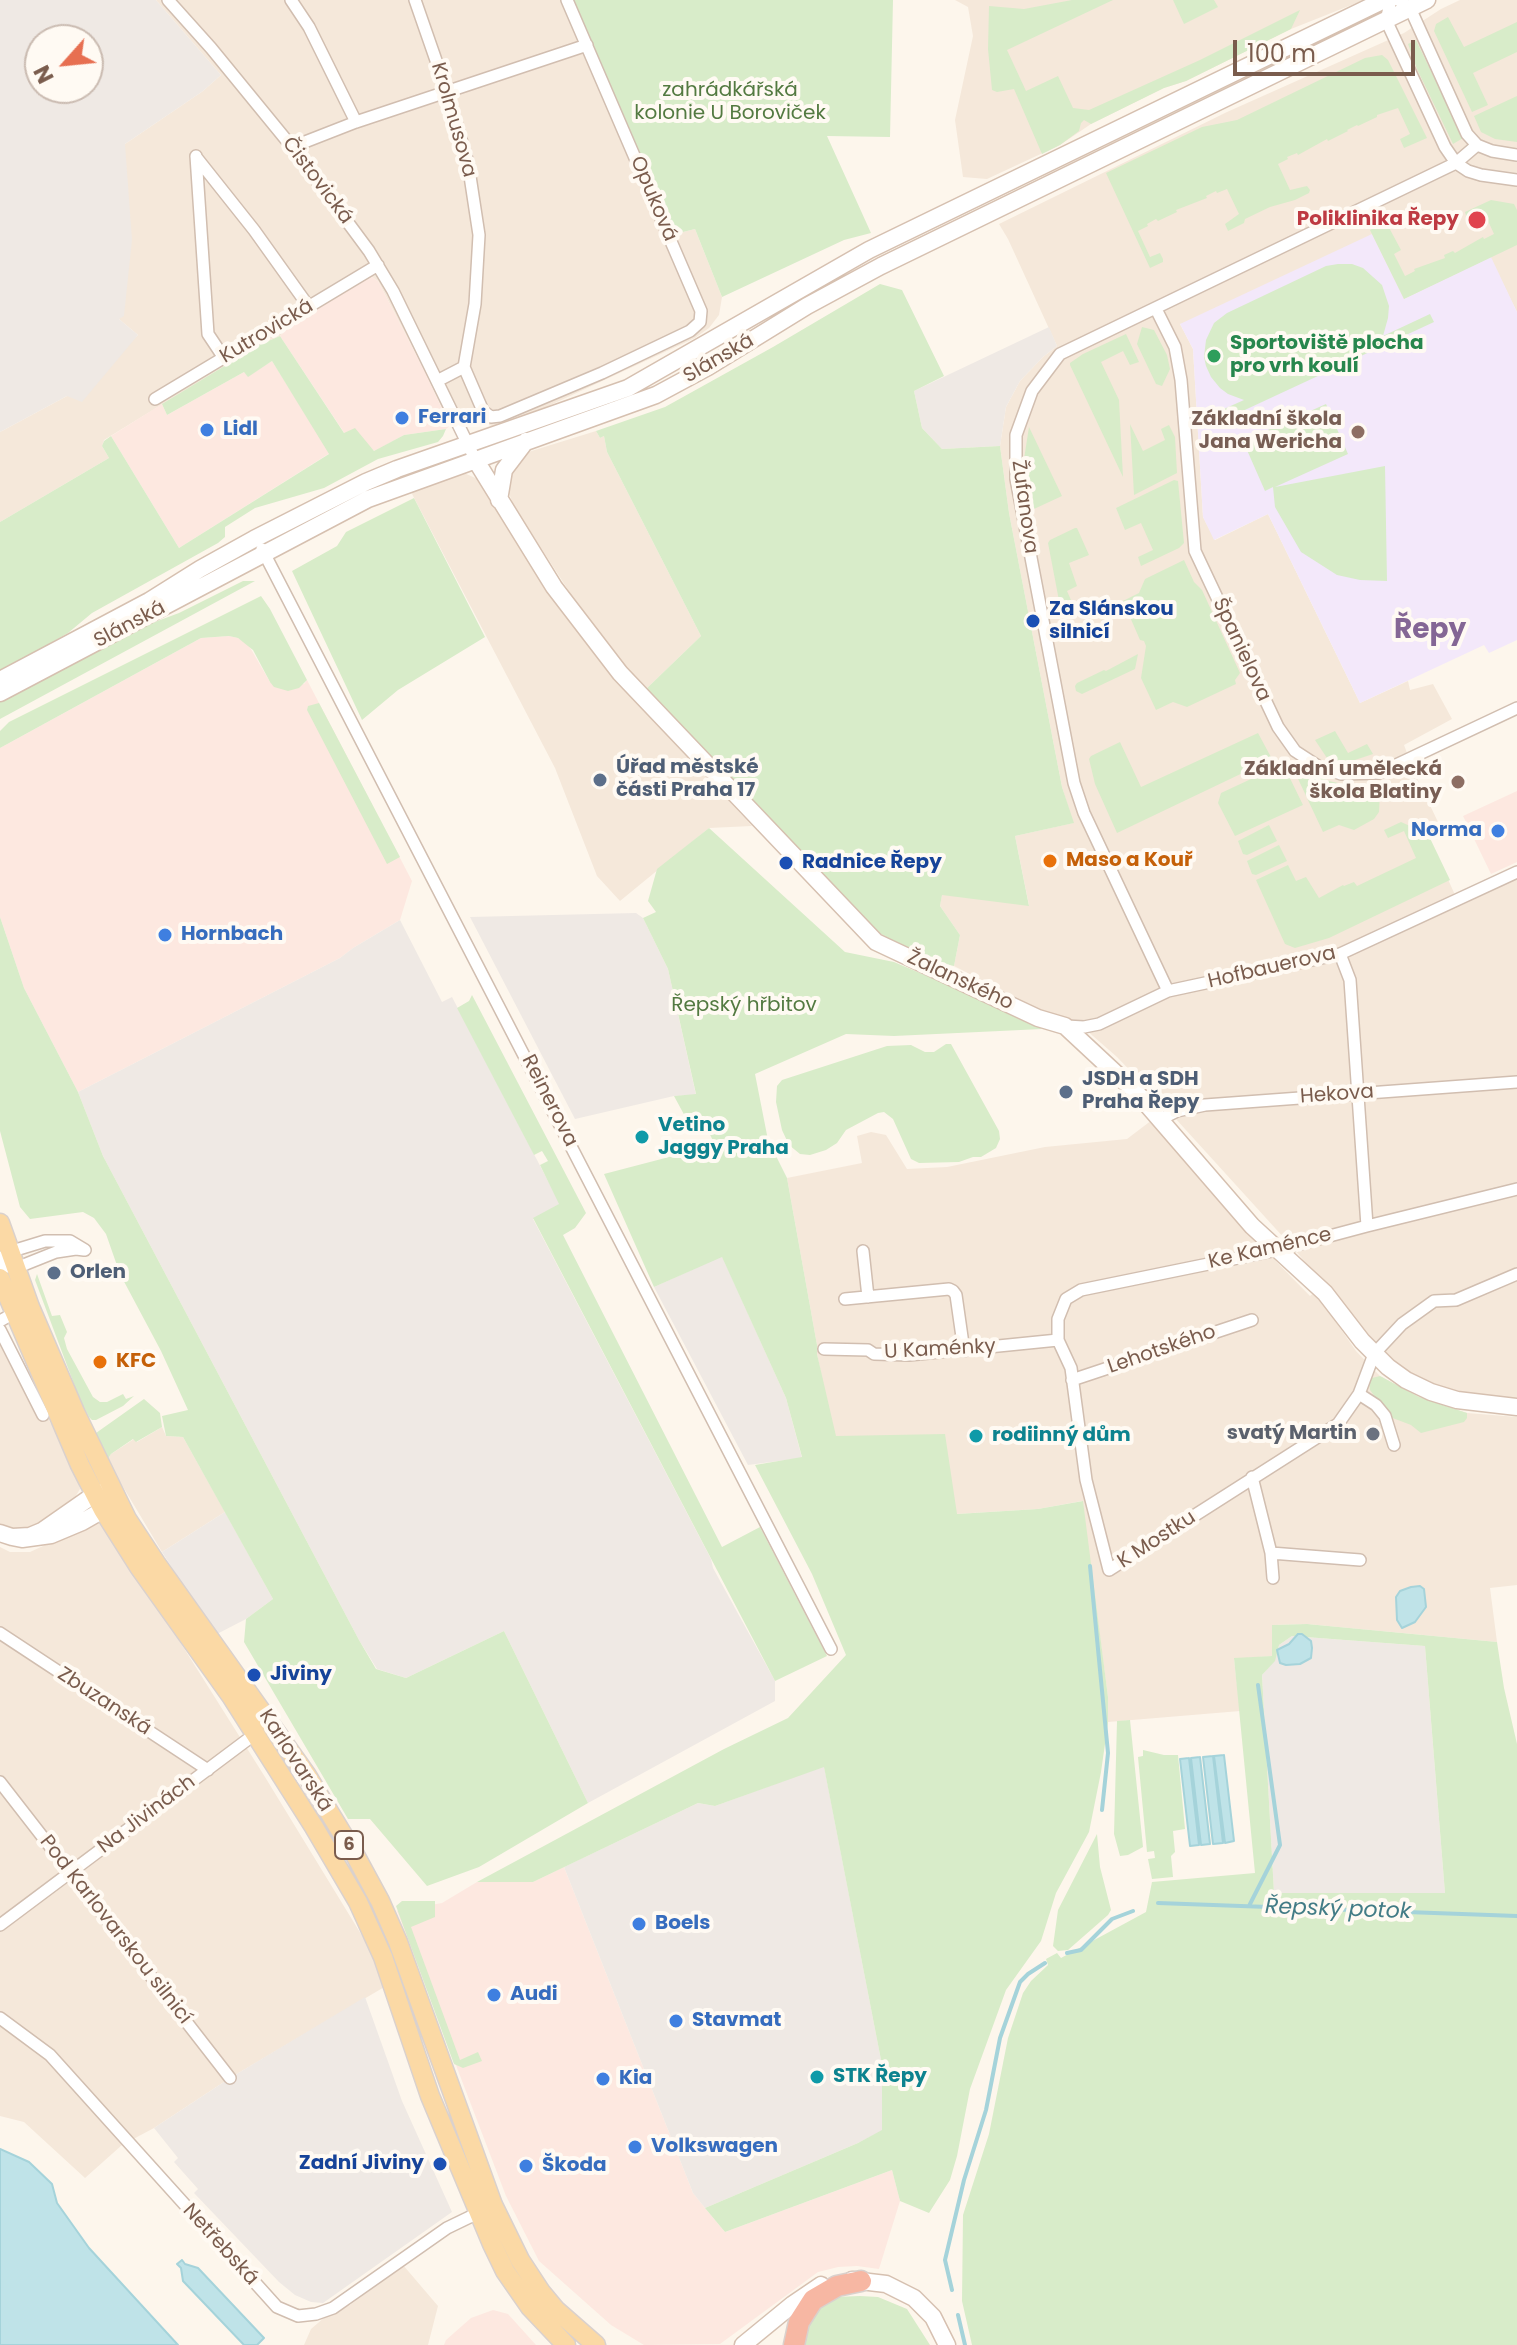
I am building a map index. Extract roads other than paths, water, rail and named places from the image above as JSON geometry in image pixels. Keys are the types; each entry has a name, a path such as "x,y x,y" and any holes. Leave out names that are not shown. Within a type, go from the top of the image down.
{"highway":[{"path":"794,2345 799,2322 813,2300 837,2286 861,2281"}],"main road":[{"name":"Slánská","path":"0,693 368,499 628,388 869,250 1384,0"},
{"name":"Slánská","path":"0,680 149,601 254,539 381,475 526,441 656,395 881,266 1386,20 1404,4 1427,0"},
{"path":"499,500 504,470 526,441"},
{"name":"Žalanského","path":"472,452 554,587 620,673 876,942 1038,1018 1065,1026 1137,1093 1252,1226 1325,1293 1374,1354 1406,1380 1457,1400 1517,1407"},
{"name":"Karlovarská","path":"0,1223 8,1317 139,1567 207,1661 340,1870 372,1932 430,2096 505,2271 544,2324 566,2345"},
{"name":"Karlovarská","path":"5,1264 75,1412 104,1499 156,1563 300,1765 380,1901 502,2225 520,2260 541,2292 596,2345"},
{"path":"6,1535 31,1539 51,1535 82,1522 104,1499"},
{"path":"743,2345 813,2290 835,2281 886,2284 914,2298 933,2317 947,2345"}],"street":[{"name":"Čistovická","path":"168,0 292,147 378,265 472,452"},
{"path":"291,0 309,27 356,122"},
{"name":"Krolmusova","path":"415,0 468,163 479,235 475,304 464,367"},
{"name":"Opuková","path":"567,0 701,311"},
{"path":"1391,0 1386,20 1445,147 1456,163 1481,175 1517,180"},
{"path":"1404,4 1467,134 1477,145 1517,155"},
{"path":"292,147 356,122 587,45"},
{"name":"Žufanova","path":"1168,991 1084,813 1074,783 1016,479 1016,435 1032,391 1060,354 1456,163 1477,145"},
{"path":"224,358 208,334 196,156 309,307"},
{"name":"Kutrovická","path":"155,399 378,265"},
{"name":"Španielova","path":"1156,309 1175,347 1181,380 1195,551 1278,727 1295,751 1318,766 1341,774 1379,773 1517,708"},
{"name":"Slánská","path":"464,367 483,411 491,417 500,416 602,373 690,331 700,322 701,311"},
{"path":"437,381 464,367"},
{"name":"Reinerova","path":"254,539 265,553 831,1649"},
{"name":"Hofbauerova","path":"1065,1026 1099,1024 1168,991 1340,954 1517,872"},
{"path":"1340,954 1350,980 1367,1226"},
{"name":"Hekova","path":"1159,1120 1177,1111 1205,1105 1517,1082"},
{"name":"Ke Kaménce","path":"1058,1340 1060,1312 1073,1293 1277,1250 1517,1189"},
{"path":"45,1241 70,1241 85,1250 56,1252 5,1264 45,1241"},
{"path":"863,1251 868,1297"},
{"path":"1374,1354 1402,1324 1434,1301 1456,1300 1517,1274"},
{"path":"845,1299 949,1289 956,1295 964,1351"},
{"name":"Lehotského","path":"1072,1380 1252,1320"},
{"path":"0,1330 43,1415"},
{"name":"U Kaménky","path":"824,1349 909,1355 1058,1340"},
{"name":"K Mostku","path":"1058,1340 1071,1368 1086,1480 1109,1570 1338,1424 1359,1394 1374,1354"},
{"path":"1359,1394 1376,1405 1385,1416 1394,1445"},
{"path":"1252,1477 1271,1553 1273,1578"},
{"path":"1271,1553 1360,1560"},
{"name":"Zbuzanská","path":"0,1633 208,1770"},
{"name":"Na Jivinách","path":"0,1925 255,1734"},
{"name":"Pod Karlovarskou silnicí","path":"0,1782 230,2078"},
{"name":"Netřebská","path":"0,2018 50,2055 277,2307 298,2316 333,2308 447,2228 478,2213"}],"water":[{"path":"1420,1586 1424,1589 1426,1607 1415,1622 1402,1628 1397,1620 1396,1597 1400,1591"},
{"path":"1298,1634 1311,1641 1311,1658 1300,1664 1280,1663 1277,1650 1289,1644"},
{"path":"1224,1755 1234,1841 1225,1843 1214,1756"},
{"path":"1213,1756 1223,1843 1213,1844 1203,1757"},
{"path":"1200,1757 1210,1844 1201,1845 1191,1758"},
{"path":"1189,1758 1199,1845 1190,1846 1180,1759"},
{"path":"0,2149 29,2162 52,2184 57,2203 89,2248 178,2345 0,2345"},
{"path":"182,2260 198,2268 264,2338 257,2345 244,2345 183,2281 181,2268 177,2264"}],"waterway":[{"path":"1090,1566 1108,1753 1102,1810"},
{"path":"1249,1906 1280,1845 1258,1685"},
{"name":"Řepský potok","path":"1158,1903 1517,1916"},
{"name":"Řepský potok","path":"1067,1953 1081,1950 1112,1919 1133,1911"},
{"name":"Řepský potok","path":"952,2290 945,2260 964,2180 986,2110 1000,2038 1020,1982 1045,1963"},
{"name":"Řepský potok","path":"958,2315 965,2345"}],"place":[{"name":"Poliklinika Řepy","path":"1477,220"},
{"name":"Sportoviště plocha pro vrh koulí","path":"1214,356"},
{"name":"Ferrari","path":"402,418"},
{"name":"Lidl","path":"207,430"},
{"name":"Základní škola Jana Wericha","path":"1358,432"},
{"name":"Za Slánskou silnicí","path":"1033,621"},
{"name":"Úřad městské části Praha 17","path":"600,780"},
{"name":"Základní umělecká škola Blatiny","path":"1458,782"},
{"name":"Norma","path":"1498,831"},
{"name":"Maso a Kouř","path":"1050,861"},
{"name":"Radnice Řepy","path":"786,863"},
{"name":"Hornbach","path":"165,935"},
{"name":"JSDH a SDH Praha Řepy","path":"1066,1092"},
{"name":"Vetino Jaggy Praha","path":"642,1137"},
{"name":"Orlen","path":"54,1273"},
{"name":"KFC","path":"100,1362"},
{"name":"svatý Martin","path":"1373,1434"},
{"name":"rodiinný dům","path":"976,1436"},
{"name":"Jiviny","path":"254,1675"},
{"name":"Boels","path":"639,1924"},
{"name":"Audi","path":"494,1995"},
{"name":"Stavmat","path":"676,2021"},
{"name":"STK Řepy","path":"817,2077"},
{"name":"Kia","path":"603,2079"},
{"name":"Volkswagen","path":"635,2147"},
{"name":"Zadní Jiviny","path":"440,2164"},
{"name":"Škoda","path":"526,2166"}],"district":[{"name":"Řepy","path":"1430,631"}],"park label":[{"name":"zahrádkářská kolonie U Boroviček","path":"730,102"},
{"name":"Řepský hřbitov","path":"744,1006"}]}
